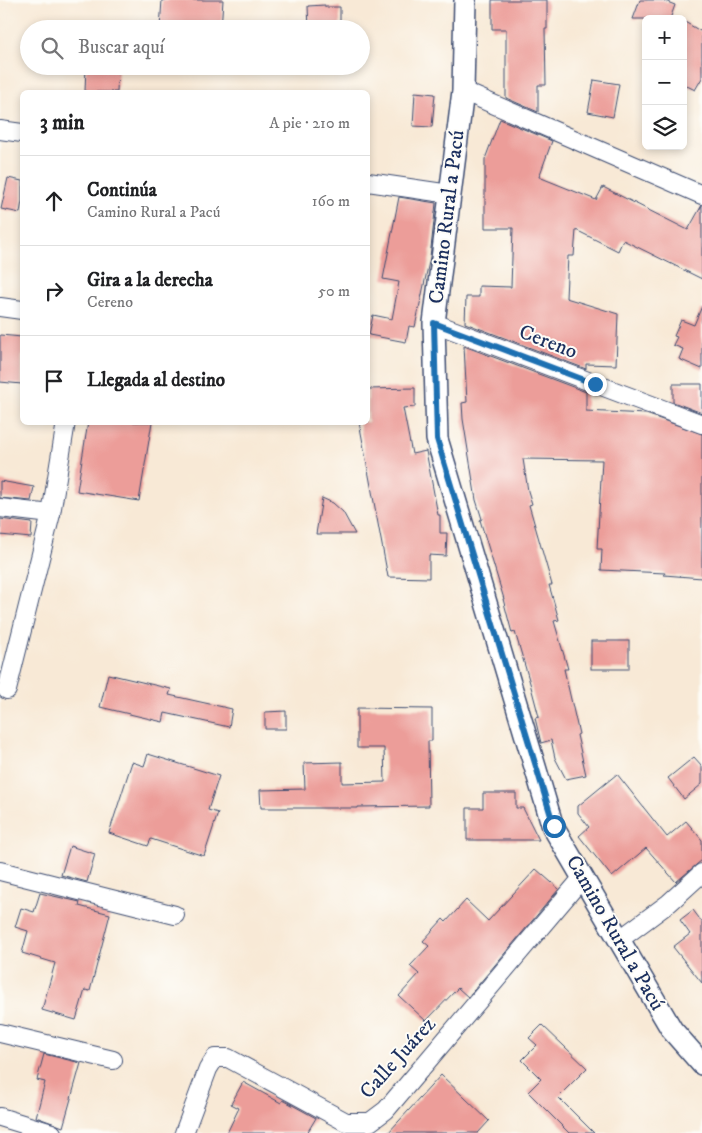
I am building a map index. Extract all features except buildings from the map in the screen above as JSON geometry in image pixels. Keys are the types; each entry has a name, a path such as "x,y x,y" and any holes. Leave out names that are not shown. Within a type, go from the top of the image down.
{"street":[{"name":"Camino Rural a Pacú","path":"465,0 463,91 434,323 437,439 554,826 672,1030 702,1064"},
{"path":"463,91 702,195"},
{"path":"0,130 20,133"},
{"path":"370,182 450,194"},
{"path":"0,307 20,310"},
{"name":"Cereno","path":"434,323 702,424"},
{"path":"7,690 51,514 66,425"},
{"path":"0,508 51,514"},
{"path":"0,871 175,915"},
{"path":"619,940 669,903 702,873"},
{"name":"Calle Juárez","path":"184,1133 208,1069 216,1058 228,1058 346,1122 370,1122 386,1110 583,878"},
{"path":"0,1033 112,1060"},
{"path":"0,1118 52,1133"}],"route":[{"path":"554,826 437,439 434,323 595,384"}]}
